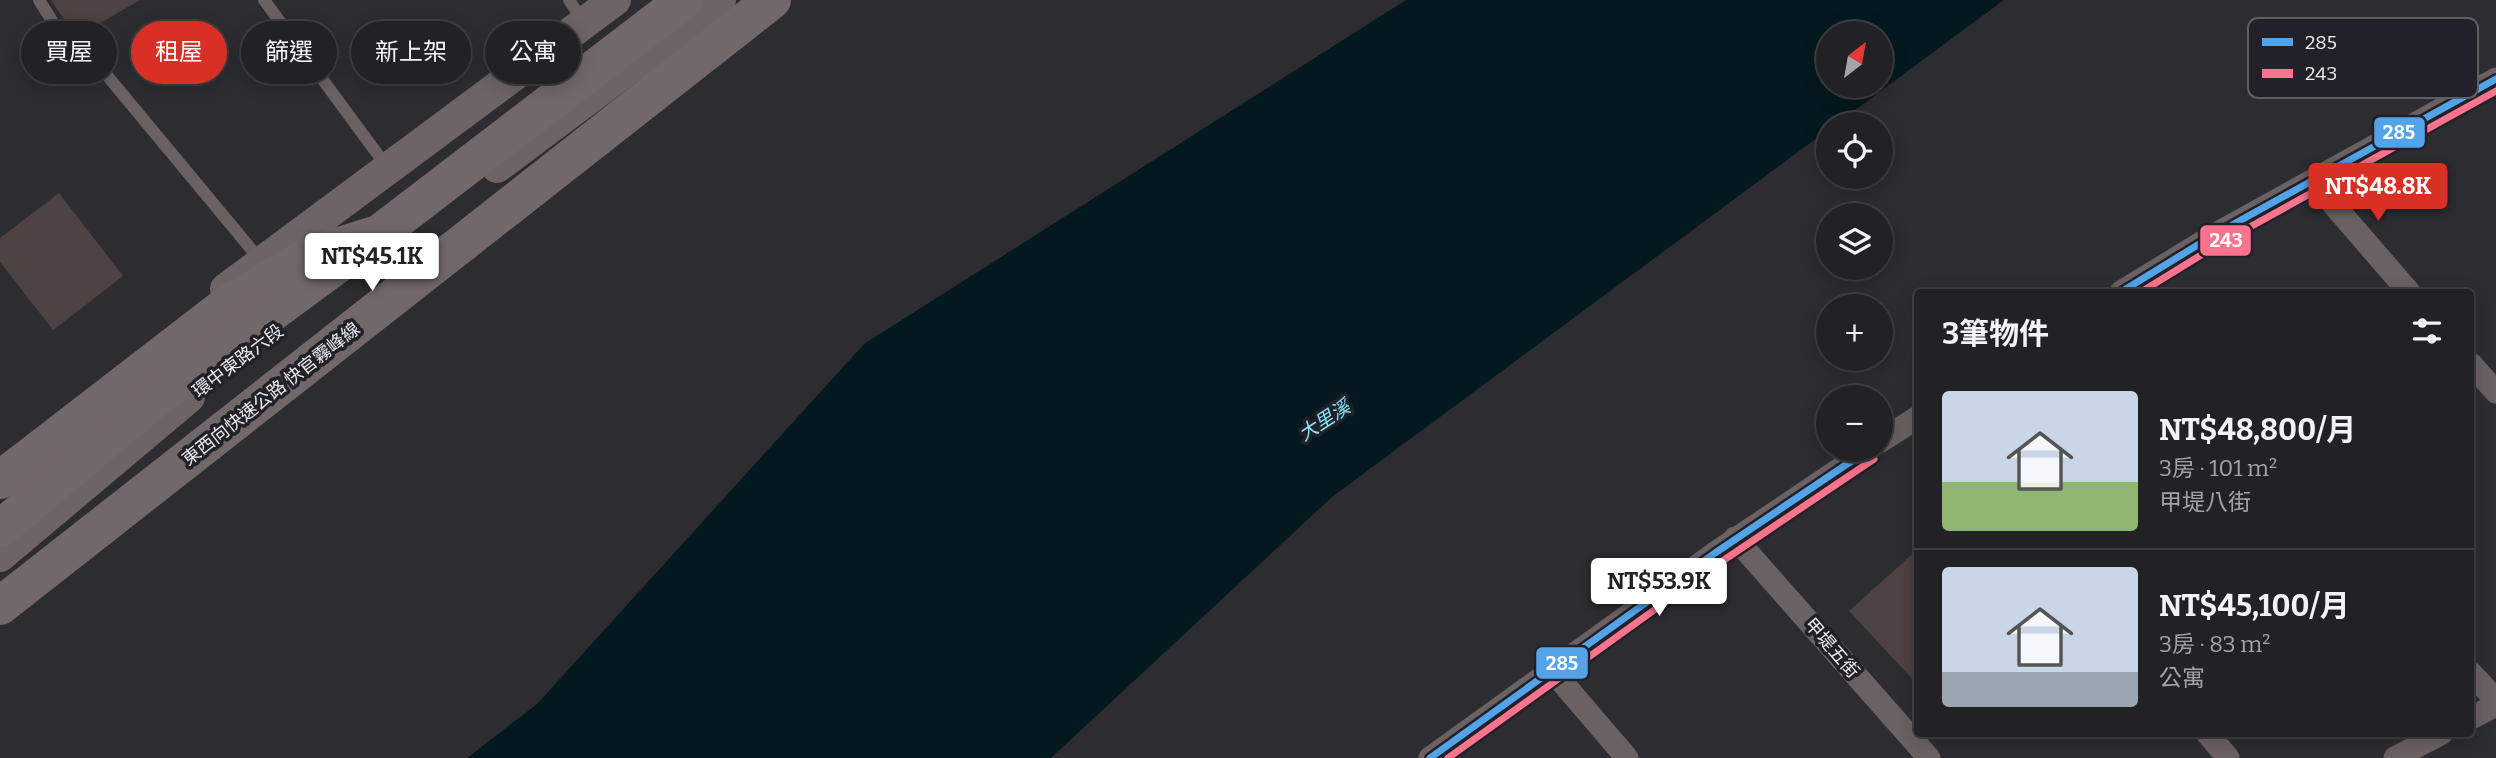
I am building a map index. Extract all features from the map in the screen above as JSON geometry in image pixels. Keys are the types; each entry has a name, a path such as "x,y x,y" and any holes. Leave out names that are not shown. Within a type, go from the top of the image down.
{"highway":[{"path":"17,528 156,398 380,233 684,0"},
{"name":"東西向快速公路 快官霧峰線","path":"0,606 772,0"},
{"path":"0,480 228,304 308,256 380,233"}],"street":[{"path":"0,464 261,261 387,167 576,11 615,0"},
{"name":"環中東路六段","path":"0,556 17,528 720,0"},
{"path":"2478,89 2496,79"},
{"path":"2129,289 2214,235 2462,98"},
{"path":"2314,182 2406,289"},
{"path":"2474,366 2496,392"},
{"path":"1893,433 1914,420"},
{"path":"1430,758 1550,668 1735,538 1850,462"},
{"path":"0,491 17,528"},
{"name":"甲堤五街","path":"1735,538 1929,758"},
{"path":"1550,668 1627,758"},
{"path":"2474,677 2496,703 2474,716"},
{"path":"2210,737 2228,758"},
{"path":"2395,758 2434,737"}],"lane":[{"path":"39,0 52,21"},
{"path":"264,0 387,167"},
{"path":"114,84 261,261"}],"water":[{"name":"大里溪","path":"1406,0 2004,0 1894,81 1894,21 1816,21 1816,98 1871,98 1852,112 1816,112 1816,139 1332,497 1051,758 467,758 537,704 864,344"}],"building":[{"path":"51,0 140,0 104,21 65,21"},
{"path":"59,193 123,276 53,330 0,262 0,238"},
{"path":"1914,553 1914,681 1849,611"}],"transit line":[{"name":"285","path":"2478,89 2496,79"},
{"name":"243","path":"2146,289 2219,244 2496,91"},
{"name":"285","path":"2126,289 2214,235 2462,98"},
{"name":"285","path":"1430,758 1715,553 1850,462"},
{"name":"243","path":"1448,758 1721,562 1870,462"}]}
